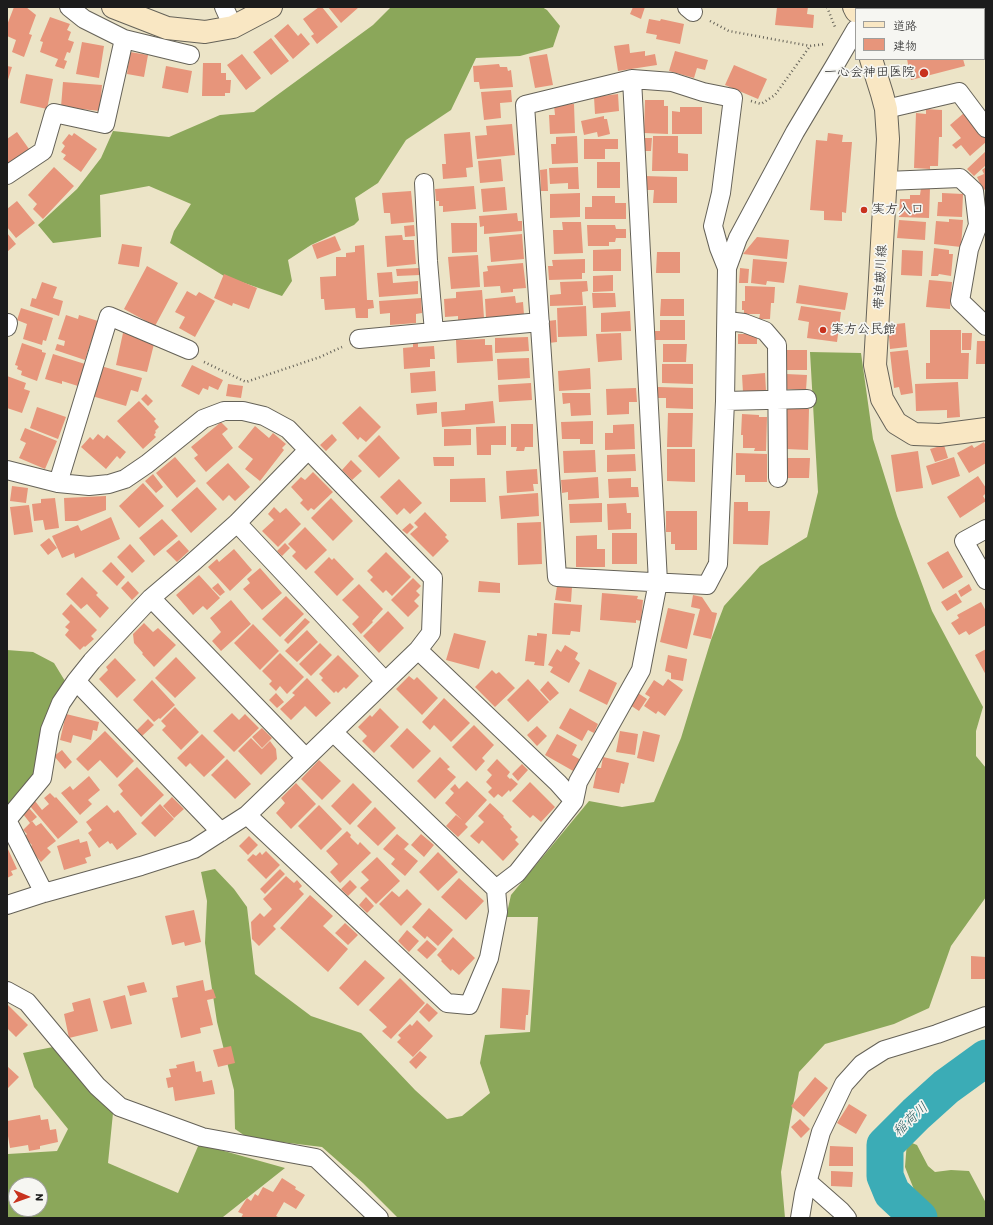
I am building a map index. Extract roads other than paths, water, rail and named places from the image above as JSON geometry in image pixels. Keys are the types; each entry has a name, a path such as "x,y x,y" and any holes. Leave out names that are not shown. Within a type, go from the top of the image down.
{"street":[{"path":"69,7 84,19 124,39 190,55"},
{"path":"113,7 167,28 204,32 233,27 271,7"},
{"path":"224,7 233,27"},
{"path":"727,268 719,248 713,226 721,193 733,98 704,92 672,82 632,79 525,105 557,577 707,585 718,564 725,401 727,268 738,238 794,132 836,65 855,31"},
{"path":"7,176 43,151 54,113 105,124 124,39"},
{"name":"帯迫皷川線","path":"871,60 886,108 888,139 875,365 882,399 896,423 914,434 940,435 986,428"},
{"path":"496,889 517,874 574,801 578,782 640,670 658,582 632,79"},
{"path":"886,108 959,92 986,128"},
{"path":"886,180 960,178 974,191 978,225 969,249 960,301 986,326"},
{"path":"424,183 428,261 434,332"},
{"path":"58,483 109,316 189,350"},
{"path":"726,321 744,323 765,331 777,345 778,478"},
{"path":"359,340 540,322"},
{"path":"725,401 807,399"},
{"path":"7,470 58,483 96,485 109,484 126,479 203,419 224,411 243,411 264,416 288,429 433,578 432,633 418,650 247,815 194,849 7,905"},
{"path":"44,893 7,820 42,778 50,730 61,703 92,661 151,598 237,523 308,450"},
{"path":"237,523 385,681"},
{"path":"986,529 964,541 986,580"},
{"path":"151,598 306,758"},
{"path":"418,650 558,783 574,801"},
{"path":"76,681 221,832"},
{"path":"247,815 447,1003 468,1005 489,958 498,912 496,889 333,732"},
{"path":"7,991 27,1002 97,1086 120,1107 202,1137 316,1158 379,1218"},
{"path":"800,1218 821,1132 844,1084 862,1064 884,1050 937,1034 986,1016"},
{"path":"808,1182 841,1210 846,1218"}],"waterway":[{"name":"稲荷川","path":"919,1218 892,1193 885,1176 885,1145 946,1087 986,1058"}],"place":[{"name":"一心会神田医院","path":"924,73"},
{"name":"実方入口","path":"864,210"},
{"name":"実方公民館","path":"823,330"}]}
